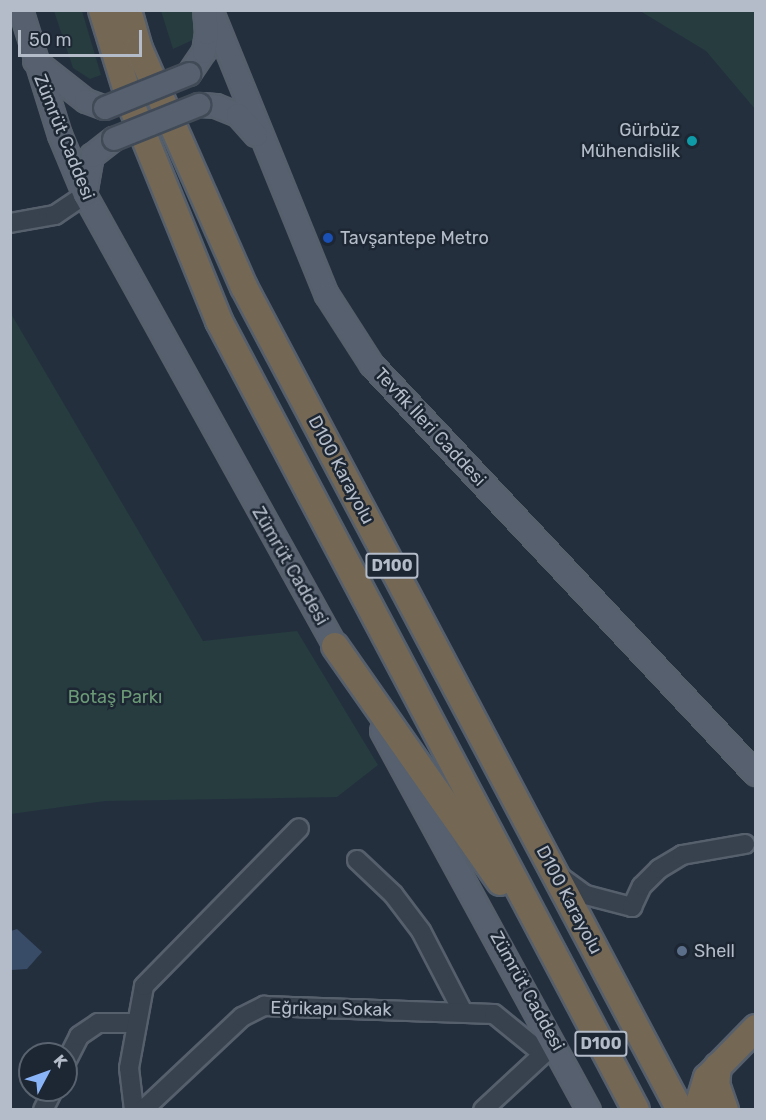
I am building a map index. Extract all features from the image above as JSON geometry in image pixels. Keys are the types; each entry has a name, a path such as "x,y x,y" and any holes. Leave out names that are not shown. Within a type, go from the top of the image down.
{"highway":[{"name":"D100","path":"102,10 130,104 219,321 636,1110"},
{"name":"D100 Karayolu","path":"128,10 139,48 244,287 680,1110"},
{"path":"335,646 567,978"},
{"path":"697,1110 701,1089 718,1066 756,1028"},
{"path":"718,1066 716,1084 725,1110"}],"main road":[{"name":"Zümrüt Caddesi","path":"21,10 34,60 85,195 335,646 549,1048 589,1110"},
{"path":"34,60 86,101 105,108 189,75 204,52 207,33 205,10"},
{"name":"Tevfik İleri Caddesi","path":"211,10 327,295 372,365 756,774"},
{"path":"85,195 92,156 114,139 199,105 216,106 238,115 266,148"}],"street":[{"path":"10,223 55,215 85,195"},
{"path":"134,1110 129,1068 144,986 299,828"},
{"path":"554,872 586,896 633,908 642,886 659,869 682,855 745,844"},
{"path":"357,860 393,894 421,931 463,1012"},
{"name":"Eğrikapı Sokak","path":"143,1110 242,1017 264,1006 494,1014 549,1048"},
{"path":"75,1042 78,1036 98,1023 137,1023"},
{"path":"483,1110 549,1048"}],"green space":[{"path":"54,11 82,11 101,75 90,79 73,68"},
{"path":"161,11 198,11 197,38 173,49"},
{"path":"640,11 755,11 755,109 706,51"},
{"name":"Botaş Parkı","path":"10,312 203,641 297,631 378,765 337,797 105,801 11,814"}],"water":[{"path":"17,929 42,952 27,969 11,970 11,931"}],"place":[{"name":"Gürbüz Mühendislik","path":"692,141"},
{"name":"Tavşantepe Metro","path":"328,238"},
{"name":"Shell","path":"682,951"}]}
